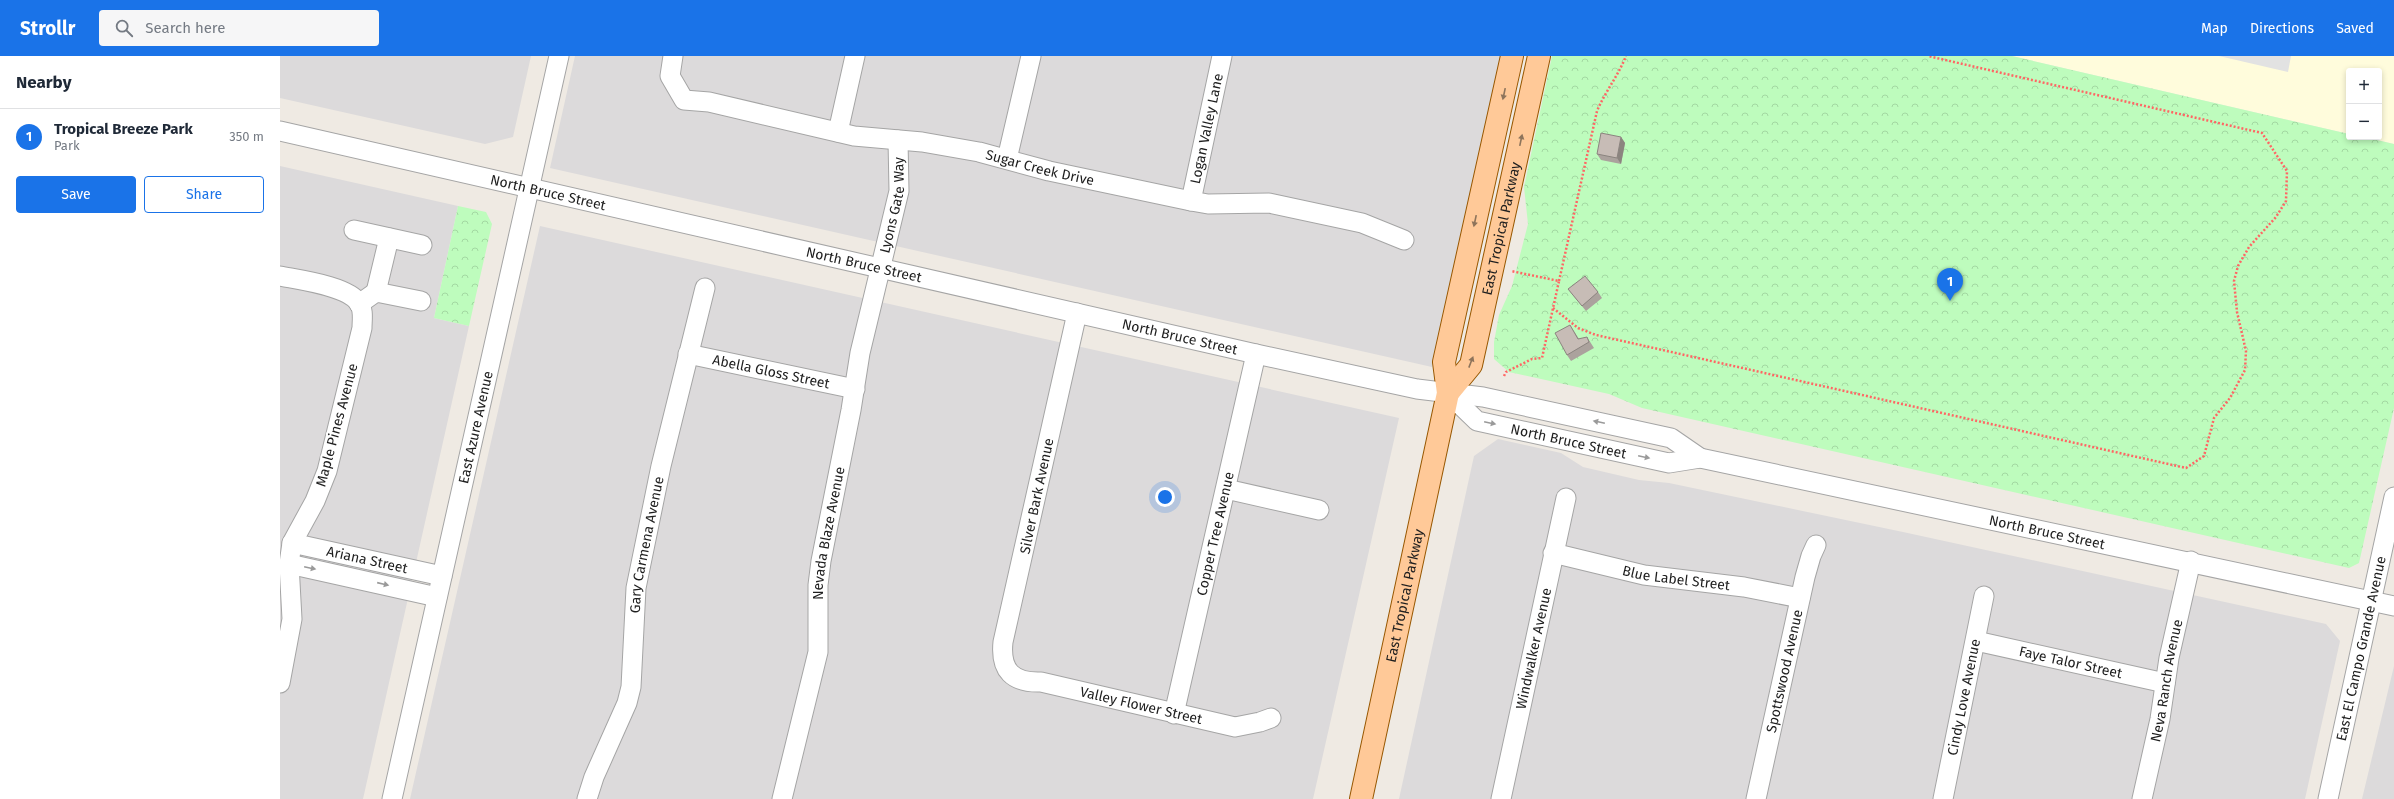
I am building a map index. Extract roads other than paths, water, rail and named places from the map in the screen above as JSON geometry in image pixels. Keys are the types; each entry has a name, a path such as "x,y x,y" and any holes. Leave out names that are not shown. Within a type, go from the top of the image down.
{"main road":[{"name":"East Tropical Parkway","path":"1361,799 1448,393 1444,362 1512,56"},
{"name":"East Tropical Parkway","path":"1448,393 1471,365 1539,56"}],"street":[{"name":"East Azure Avenue","path":"392,799 559,56"},
{"name":"Sugar Creek Drive","path":"673,56 670,76 684,100 709,102 838,132 946,146 1008,159 1049,171 1208,204 1269,203 1362,223 1404,240"},
{"path":"838,132 855,56"},
{"path":"1008,159 1031,56"},
{"name":"Logan Valley Lane","path":"1191,201 1222,56"},
{"name":"North Bruce Street","path":"280,131 1256,354 1417,389 1448,393 1477,421 1668,463 1700,458 2191,561 2394,606"},
{"name":"Lyons Gate Way","path":"879,268 899,191 898,140"},
{"path":"354,230 422,245"},
{"path":"280,276 339,290 352,296 359,304 376,292 389,238"},
{"name":"Nevada Blaze Avenue","path":"782,799 818,652 818,585 821,561 855,389 860,353 879,268"},
{"name":"Gary Carmena Avenue","path":"587,799 630,692 636,588 688,354 705,288"},
{"path":"376,292 421,301"},
{"name":"Maple Pines Avenue","path":"280,683 292,619 289,564 292,543 315,501 328,471 362,328 363,314 359,304"},
{"name":"Silver Bark Avenue","path":"1012,675 1004,665 1002,655 1003,642 1077,313"},
{"name":"Abella Gloss Street","path":"688,354 855,389"},
{"name":"Copper Tree Avenue","path":"1174,714 1256,354"},
{"path":"1226,489 1319,510"},
{"name":"East El Campo Grande Avenue","path":"2328,799 2394,497"},
{"name":"Windwalker Avenue","path":"1501,799 1566,498"},
{"name":"Ariana Street","path":"292,543 442,576"},
{"name":"Spottswood Avenue","path":"1756,799 1800,598 1810,556 1816,545"},
{"name":"Blue Label Street","path":"1554,553 1650,576 1744,587 1800,598"},
{"path":"359,579 364,559"},
{"name":"Neva Ranch Avenue","path":"2142,799 2191,561"},
{"name":"Ariana Street","path":"289,564 437,596"},
{"name":"Cindy Love Avenue","path":"1943,799 1984,596"},
{"name":"Faye Talor Street","path":"1976,640 2165,683"},
{"name":"Valley Flower Street","path":"1012,675 1021,681 1041,682 1235,727 1260,722 1271,718"}],"place":[{"name":"Tropical Breeze Park","path":"1950,301"}]}
